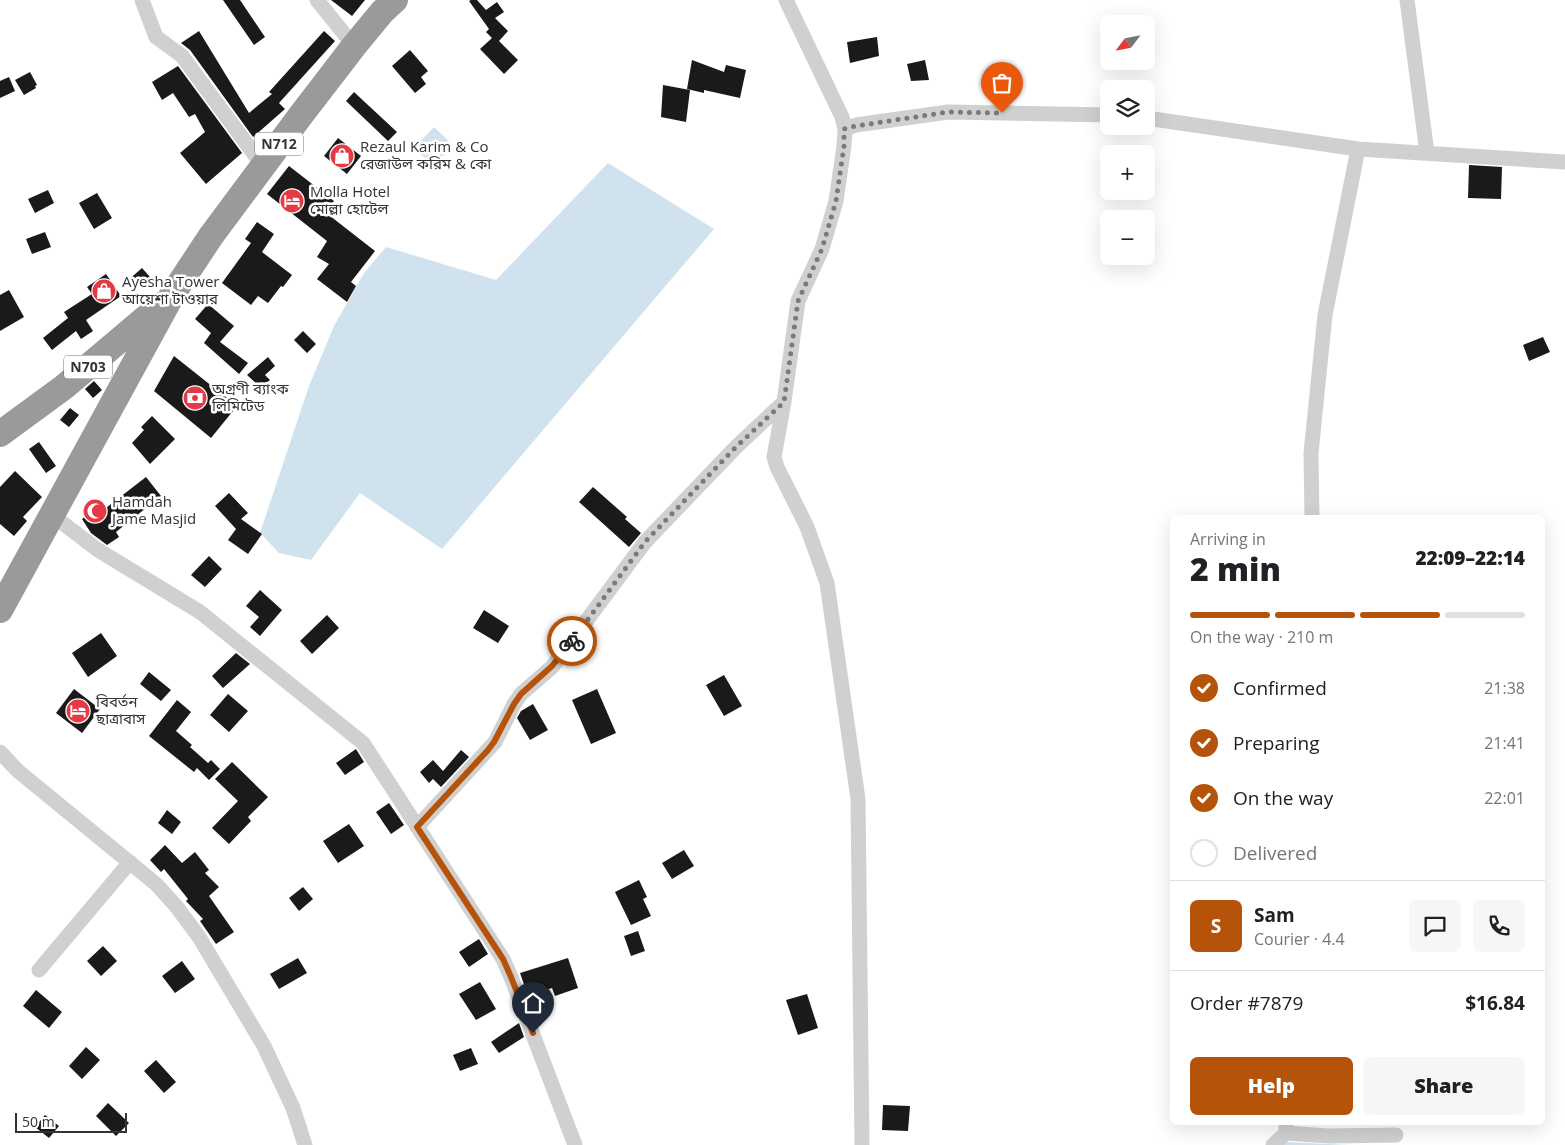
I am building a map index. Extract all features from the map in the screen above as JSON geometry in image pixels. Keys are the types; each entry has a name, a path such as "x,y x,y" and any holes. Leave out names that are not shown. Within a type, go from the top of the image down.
{"highway":[{"name":"N712","path":"0,610 172,295 211,236 263,166 354,46 382,12 395,0"},
{"name":"N703","path":"0,434 64,388 172,295"}],"street":[{"path":"142,0 156,37 182,56 263,166"},
{"path":"317,0 354,46"},
{"path":"786,0 842,117 844,129 844,146 836,201 822,249 798,301 784,402 774,457 777,468 807,527 827,583 858,800 862,1145"},
{"path":"1407,0 1428,153"},
{"path":"844,129 948,112 1100,115"},
{"path":"1155,119 1358,149 1565,162"},
{"path":"1312,515 1311,453 1325,315 1358,149"},
{"path":"417,827 494,742 521,694 552,666 645,542 736,447 784,402"},
{"path":"52,515 98,550 200,612 363,743 503,959 575,1145"},
{"path":"0,752 18,770 156,884 169,898 199,937 264,1046 293,1108 305,1145"},
{"path":"39,970 130,862"},
{"path":"1273,1145 1286,1128 1328,1136 1396,1135"}],"water":[{"path":"434,127 453,145 433,166 414,148"},
{"path":"608,163 714,229 442,549 360,493 311,560 279,553 260,533 309,386 334,326 364,273 386,247 496,280"},
{"path":"1283,1142 1349,1145 1283,1145"}],"building":[{"path":"223,0 240,0 265,37 254,45"},
{"path":"331,0 365,0 352,16"},
{"path":"477,0 486,10 497,2 504,12 495,18 508,31 499,41 518,60 504,74 480,49 492,38 486,32 489,29 469,1"},
{"path":"199,31 249,113 272,94 269,92 324,31 335,41 279,103 285,109 253,137 190,50 181,43"},
{"path":"877,37 879,56 850,63 847,42"},
{"path":"410,50 428,71 421,77 426,84 415,93 392,66"},
{"path":"692,60 724,72 726,65 746,70 740,98 704,90 704,93 687,89"},
{"path":"925,60 929,80 911,81 907,64"},
{"path":"178,66 242,153 206,184 180,153 205,132 195,114 189,117 173,93 162,100 152,82"},
{"path":"30,72 37,85 35,86 36,88 24,95 15,80"},
{"path":"9,77 15,91 0,98 0,81"},
{"path":"663,85 690,90 686,122 661,117"},
{"path":"354,92 397,132 388,141 346,101"},
{"name":"Rezaul Karim & Co রেজাউল করিম & কো","path":"338,138 361,156 347,174 324,156"},
{"path":"1469,165 1502,167 1501,199 1468,198"},
{"path":"289,166 334,201 325,212 375,251 351,282 356,286 347,302 317,279 329,264 317,257 327,241 267,194"},
{"path":"48,190 54,203 35,213 28,199"},
{"path":"97,193 112,218 94,229 79,203"},
{"path":"257,222 274,234 262,252 292,275 268,303 258,296 251,305 222,283 251,243 245,239"},
{"path":"45,232 51,247 32,254 26,239"},
{"path":"142,268 150,277 134,291 126,282"},
{"path":"106,274 121,296 86,320 93,331 81,339 76,331 52,350 43,338 68,318 64,312 92,294 87,287"},
{"path":"9,290 24,317 0,331 0,295"},
{"path":"208,304 234,326 220,342 248,363 239,374 204,343 211,333 195,319"},
{"path":"303,331 316,344 307,353 294,340"},
{"path":"1543,337 1550,352 1529,361 1523,345"},
{"name":"অগ্রণী ব্যাংক লিমিটেড","path":"174,356 237,406 211,438 154,391"},
{"path":"268,357 275,366 265,375 270,380 261,388 247,375"},
{"path":"94,381 102,390 93,398 85,389"},
{"path":"70,408 79,415 69,427 60,420"},
{"path":"152,416 175,439 150,464 132,443 144,430 141,427"},
{"path":"39,442 56,466 46,473 29,449"},
{"path":"15,471 42,497 23,517 27,521 14,536 0,524 0,487"},
{"path":"146,477 161,496 116,532 119,537 107,545 91,533 82,519 100,507 102,511"},
{"path":"593,487 627,517 625,519 641,533 629,547 579,502"},
{"path":"229,493 248,513 241,519 262,534 248,554 228,540 236,529 215,506"},
{"path":"209,556 222,569 205,587 191,575"},
{"path":"260,590 282,610 260,636 250,627 259,617 246,606"},
{"path":"484,610 509,626 498,643 473,628"},
{"path":"327,615 339,628 312,654 300,641"},
{"path":"101,633 117,656 88,677 72,653"},
{"path":"236,653 250,664 223,688 212,676"},
{"path":"149,672 171,690 161,701 140,684"},
{"path":"724,675 742,706 724,716 706,685"},
{"name":"বিবর্তন ছাত্রাবাস","path":"74,689 100,709 82,733 56,713"},
{"path":"597,689 616,733 591,744 572,700"},
{"path":"228,694 248,711 229,732 210,715"},
{"path":"177,700 191,712 176,731 208,763 211,760 220,769 209,780 197,768 194,772 149,736"},
{"path":"533,704 548,730 530,740 517,718 521,711"},
{"path":"356,749 364,762 345,775 336,763"},
{"path":"461,750 469,757 441,787 433,779 429,783 420,772 433,760 443,771"},
{"path":"232,762 268,797 248,817 251,821 229,844 212,828 238,801 215,779"},
{"path":"389,803 404,825 391,834 376,812"},
{"path":"167,810 181,822 172,834 158,823"},
{"path":"349,824 364,846 338,863 323,841"},
{"path":"165,845 182,863 195,852 209,870 205,873 219,887 209,896 234,932 216,944 200,921 203,919 186,901 188,899 164,869 161,872 150,860"},
{"path":"684,850 694,866 672,879 662,863"},
{"path":"639,880 647,897 643,899 651,916 631,925 615,892"},
{"path":"303,887 313,899 299,911 289,898"},
{"path":"638,931 645,951 631,956 624,936"},
{"path":"479,939 488,954 469,967 459,952"},
{"path":"103,946 117,961 101,976 87,961"},
{"path":"298,958 307,973 279,989 270,974"},
{"path":"568,958 578,988 555,996 552,988 528,996 520,973"},
{"path":"182,961 195,979 175,993 162,976"},
{"path":"480,982 496,1009 476,1020 459,994"},
{"path":"36,990 62,1012 49,1028 23,1006"},
{"path":"807,994 818,1028 798,1035 786,1000"},
{"path":"519,1023 524,1037 499,1053 491,1042"},
{"path":"86,1047 100,1060 82,1079 69,1066"},
{"path":"471,1048 478,1064 460,1071 453,1055"},
{"path":"156,1060 176,1082 164,1093 144,1071"},
{"path":"108,1103 129,1123 116,1136 96,1116"},
{"path":"883,1105 910,1106 908,1131 882,1130"},
{"path":"45,1115 59,1126 49,1138 35,1127"}],"way so far":[{"path":"572,641 645,542 736,447 784,402 798,301 822,249 836,201 844,146 844,129 948,112 1002,113"}],"place":[{"name":"Rezaul Karim & Co রেজাউল করিম & কো","path":"342,156"},
{"name":"Molla Hotel মোল্লা হোটেল","path":"292,201"},
{"name":"Ayesha Tower আয়েশা টাওয়ার","path":"104,291"},
{"name":"অগ্রণী ব্যাংক লিমিটেড","path":"195,398"},
{"name":"Hamdah Jame Masjid","path":"95,511"},
{"name":"বিবর্তন ছাত্রাবাস","path":"78,711"}],"route":[{"path":"533,1033 503,959 417,827 488,750 521,694 552,666 572,641"}]}
